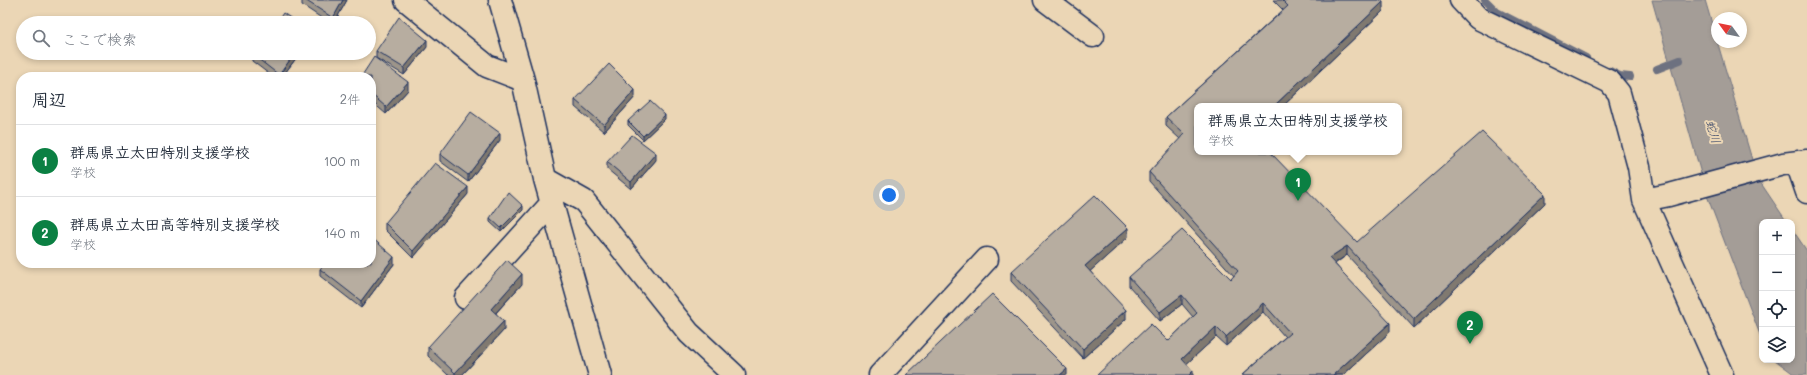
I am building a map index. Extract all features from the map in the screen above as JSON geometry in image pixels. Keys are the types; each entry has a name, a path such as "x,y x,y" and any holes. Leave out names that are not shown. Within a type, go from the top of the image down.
{"street":[{"path":"406,0 487,66 523,80"},
{"path":"500,0 523,80 545,179 600,375"},
{"path":"1045,0 1093,36"},
{"path":"1461,0 1478,18 1610,82 1619,93 1639,167 1644,200 1722,375"},
{"path":"1644,200 1796,162 1807,192"},
{"path":"545,179 584,201 689,333 734,375"},
{"path":"466,298 552,203"},
{"path":"880,375 987,259"}],"water":[{"name":"蛇川","path":"1652,0 1705,0 1711,20 1711,48 1719,48 1753,163 1702,177"},
{"path":"1756,176 1785,219 1759,219 1759,332 1706,193"},
{"path":"1795,233 1807,251 1807,375 1795,375 1779,363 1795,363"}],"building":[{"path":"305,0 343,0 334,16 330,16"},
{"path":"1282,0 1382,0 1383,2 1277,103 1194,103 1194,155 1273,155 1357,242 1482,132 1545,194 1414,319 1347,246 1329,258 1390,323 1333,375 1242,375 1290,333 1263,303 1226,337 1216,327 1182,359 1193,371 1189,375 1097,375 1151,324 1168,341 1197,313 1182,295 1160,312 1129,277 1182,230 1231,279 1238,271 1149,172 1184,134 1166,117 1288,6"},
{"path":"399,17 427,40 404,68 376,51"},
{"path":"376,58 408,82 386,107 376,98 376,72 364,72 372,60 376,60"},
{"path":"260,60 290,60 281,72 275,72"},
{"path":"609,64 635,90 604,125 575,100"},
{"path":"650,101 665,115 643,136 628,121"},
{"path":"471,112 500,133 468,175 440,154"},
{"path":"632,135 656,153 631,182 607,162"},
{"path":"435,163 468,187 413,251 385,223"},
{"path":"508,192 523,206 501,228 490,218"},
{"path":"1095,195 1128,228 1085,266 1126,310 1083,349 1011,272"},
{"path":"376,241 394,257 361,301 320,269 376,268"},
{"path":"507,260 522,274 491,309 504,321 455,373 428,347"},
{"path":"992,294 1067,369 1060,375 906,375"}],"waterway":[{"path":"1485,0 1497,12 1586,58"},
{"path":"1657,69 1680,60"},
{"path":"1610,71 1620,76 1630,77"}],"place":[{"name":"群馬県立太田特別支援学校","path":"1298,201"},
{"name":"群馬県立太田高等特別支援学校","path":"1470,344"}]}
